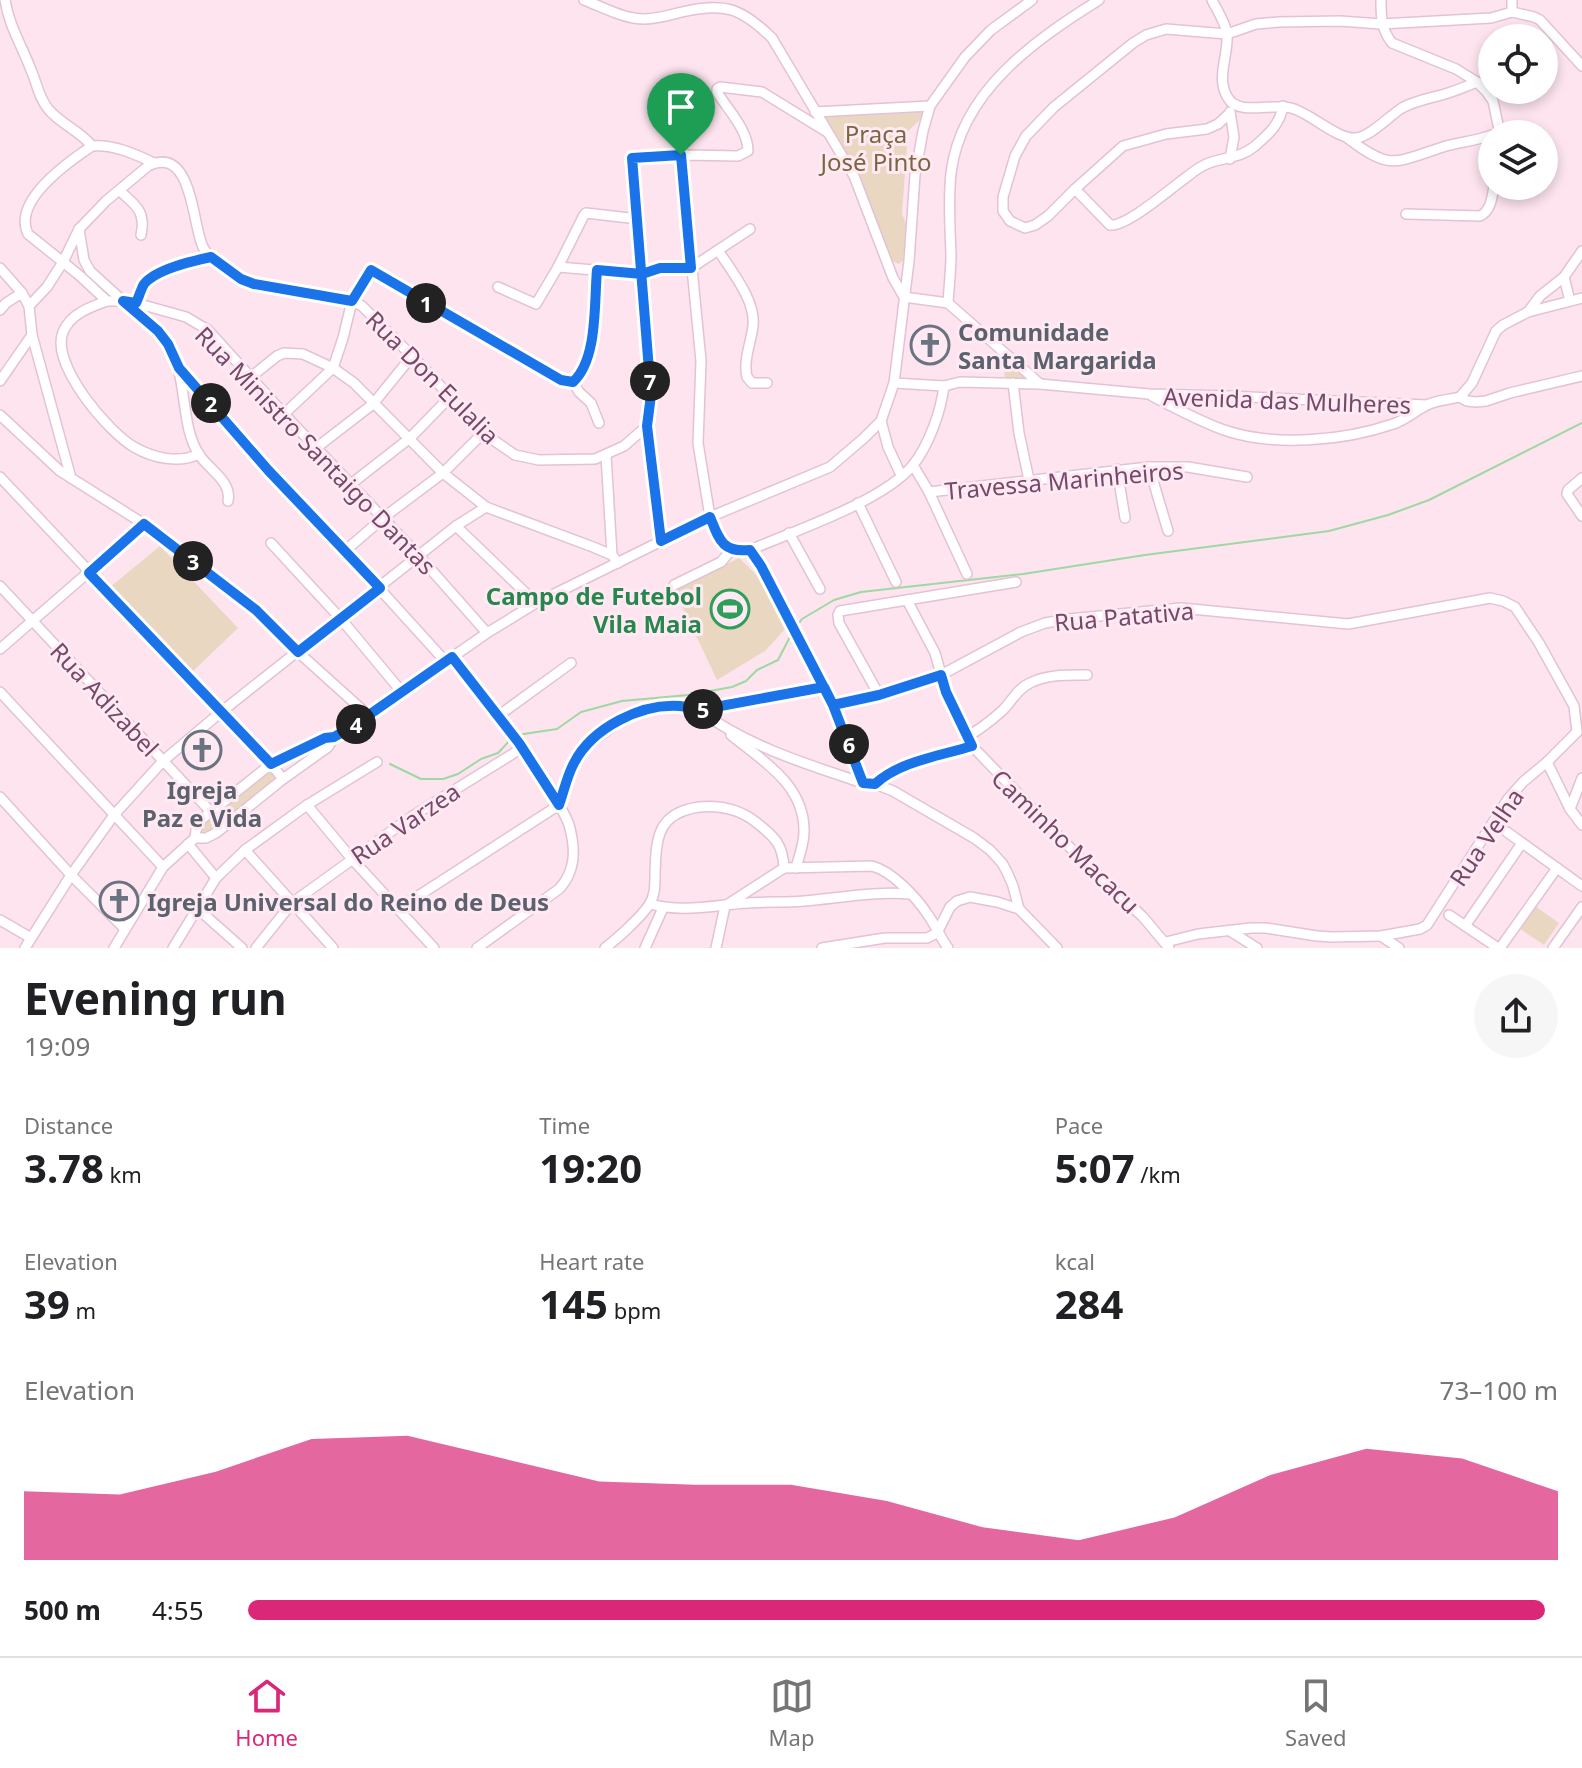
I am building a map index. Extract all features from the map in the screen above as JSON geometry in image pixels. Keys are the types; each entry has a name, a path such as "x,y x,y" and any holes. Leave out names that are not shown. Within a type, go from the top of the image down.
{"street":[{"path":"5,0 9,19 44,104 92,146 113,148 154,163 173,166 181,172 202,245 211,257 241,279 254,284 352,301"},
{"path":"584,0 640,19 654,19 713,6 727,8 757,23 772,38 844,157 904,297 948,303 1040,384"},
{"path":"192,841 216,833 328,747 334,737 536,603 615,559 830,467 881,421 894,383 918,155 930,106 965,57 991,30 1032,0"},
{"path":"948,303 952,170 960,139 971,115 984,93 1018,58 1051,31 1099,0"},
{"path":"1212,0 1227,34 1221,81 1231,109 1234,137 1230,159"},
{"path":"1381,0 1381,24 1392,43 1456,69 1477,82 1493,101 1495,120"},
{"path":"1512,0 1512,12"},
{"path":"1478,139 1391,162 1378,159 1308,114 1283,106 1231,109 1218,124 1207,129 1166,134 1123,146 1035,225 1025,228 1017,225 1003,211 1003,197 1015,156 1026,136 1054,107 1133,43 1166,29 1227,34 1256,24 1279,22 1381,24 1491,18 1512,12 1540,20 1582,66"},
{"path":"1346,137 1358,138 1366,134 1403,107 1477,82"},
{"path":"661,541 647,426 651,395 632,158 738,156 748,151 747,141 717,92 718,88 762,92 827,132"},
{"path":"815,112 930,106"},
{"path":"1075,189 1113,227 1140,212 1207,164 1247,152 1279,120 1283,106"},
{"path":"92,146 69,162 38,192 27,209 24,221 28,234 107,301 69,321 62,333 61,351 75,382 106,423 134,447 165,458 183,460 199,454"},
{"path":"681,155 701,361 698,443 710,517 720,540 731,550 750,550 883,489 913,465 939,415 944,386"},
{"path":"29,306 47,287 79,229 106,201 154,163"},
{"path":"120,191 143,217 141,235"},
{"path":"1406,214 1480,216 1485,214 1490,200"},
{"path":"498,287 536,304 584,214 638,219"},
{"path":"79,229 84,260 90,271 158,331 168,344 179,368 189,422 199,454 223,480 228,490 228,501"},
{"path":"558,267 642,274 660,268 691,268 750,229"},
{"path":"718,250 752,307 754,317 746,361 747,377 752,383 767,383"},
{"path":"1528,312 1540,296 1564,277 1582,251"},
{"path":"136,303 145,282 175,266 211,257"},
{"path":"887,261 899,266 909,261"},
{"path":"0,268 29,306 32,335 71,478"},
{"path":"284,414 333,368 352,301 371,270 561,380 573,382 591,403 599,423"},
{"path":"573,382 585,368 591,349 597,270"},
{"path":"1564,277 1570,301"},
{"path":"0,310 22,293"},
{"path":"1460,397 1472,383 1496,331 1503,325 1528,312 1582,298"},
{"name":"Rua Ministro Santaigo Dantas","path":"107,301 136,303 195,322 208,330 487,633"},
{"name":"Rua Don Eulalia","path":"352,301 362,306 412,356 483,433 515,455 539,460 595,459 624,446 647,426"},
{"path":"0,381 32,335"},
{"path":"251,377 284,353 303,354 333,368 354,383 443,473 486,507 615,559"},
{"path":"316,448 373,404 412,356"},
{"path":"179,368 268,470 448,659 498,716 559,805 573,842 573,868 567,880 552,895 477,948"},
{"name":"Avenida das Mulheres","path":"894,383 944,386 960,382 1040,384 1149,394 1426,405 1460,397 1467,401 1486,401 1582,376"},
{"path":"1013,383 1029,480"},
{"name":"Avenida das Mulheres","path":"1149,394 1223,429 1261,438 1315,439 1368,431 1406,419 1426,405"},
{"path":"351,484 410,438 450,397"},
{"path":"0,415 51,463 144,524 256,610 368,715"},
{"path":"881,421 888,447 901,475"},
{"path":"345,551 443,473 483,433"},
{"path":"606,455 615,559"},
{"path":"913,465 967,574"},
{"path":"1149,467 1168,531"},
{"name":"Travessa Marinheiros","path":"929,492 1149,467 1198,468 1247,477"},
{"path":"1117,469 1125,518"},
{"path":"0,477 283,779"},
{"path":"1582,478 1567,494 1582,516"},
{"path":"858,503 896,582"},
{"path":"25,948 114,815 163,761 456,526 486,507"},
{"path":"0,649 144,524"},
{"path":"456,526 536,603"},
{"path":"789,533 820,589"},
{"path":"271,543 341,619 401,691"},
{"path":"674,585 721,562 731,550"},
{"path":"750,550 833,705 863,783"},
{"path":"879,695 839,623 840,611 1016,582"},
{"name":"Rua Adizabel","path":"0,586 210,811"},
{"name":"Rua Velha","path":"1168,945 1198,934 1251,928 1317,936 1381,936 1420,929 1432,920 1508,799 1580,731 1574,706 1539,643 1515,607 1503,601 1490,598 1348,624 1287,617"},
{"name":"Caminho Macacu","path":"907,600 935,653 946,692 969,742 1168,945"},
{"name":"Rua Patativa","path":"833,705 879,695 941,675 1021,632 1045,623 1181,608 1287,617"},
{"path":"498,716 571,663"},
{"path":"875,784 901,767 969,742 1028,683 1060,675 1087,675"},
{"path":"398,909 559,805 574,764 585,747 636,713 679,706 699,710 824,687"},
{"path":"0,692 163,867"},
{"path":"699,710 777,772 794,790 802,810 804,832 796,868"},
{"path":"717,723 777,754 893,791 974,838 1002,863 1019,909"},
{"path":"114,948 163,867 192,841 198,824 210,811 271,764 325,738 334,737"},
{"name":"Rua Varzea","path":"256,948 292,903 411,817 521,746"},
{"path":"173,948 216,878 245,850 307,805 377,762"},
{"path":"1547,762 1570,809 1582,825"},
{"path":"1570,809 1582,778"},
{"path":"0,797 125,929"},
{"path":"307,805 434,948"},
{"path":"605,948 650,904 655,888 658,836 664,823 674,814 703,807 736,810 752,819 780,846 784,868"},
{"path":"1507,832 1582,886"},
{"path":"192,841 216,878"},
{"path":"1465,926 1522,843"},
{"path":"245,850 333,948"},
{"path":"716,948 725,906 784,868 872,866 882,869 910,894 927,913 948,948"},
{"path":"1449,915 1499,948 1557,868"},
{"path":"650,904 663,908 702,909 873,893 910,894"},
{"path":"822,948 885,938 927,938 937,933 950,907 964,898 978,897 1019,909 1057,948"},
{"path":"1553,948 1582,907"},
{"path":"645,948 663,908"},
{"path":"198,909 242,948"},
{"path":"0,920 31,938"},
{"path":"1230,931 1257,948"},
{"path":"1381,936 1399,948"},
{"path":"903,937 905,948"}],"green space":[{"name":"Praça José Pinto","path":"923,112 920,120 908,131 902,214 907,226 904,260 899,264 888,259 822,116"},
{"path":"1003,356 1034,382 1005,380"},
{"path":"160,546 238,628 190,674 109,588"},
{"name":"Campo de Futebol Vila Maia","path":"739,558 760,578 786,628 765,651 717,680 674,589"},
{"path":"271,764 283,779 221,829 195,838 196,830"},
{"path":"1535,906 1559,923 1544,945 1519,928"}],"waterway":[{"path":"797,626 802,619 834,600 861,592 1023,574 1329,531 1429,500 1582,423"},
{"path":"517,735 557,729 581,712 622,701 732,687 778,660 793,631"},
{"path":"390,764 421,779 443,779 498,753 512,738"}],"place":[{"name":"Comunidade Santa Margarida","path":"930,345"},
{"name":"Campo de Futebol Vila Maia","path":"730,609"},
{"name":"Igreja Paz e Vida","path":"202,750"},
{"name":"Igreja Universal do Reino de Deus","path":"119,901"}],"route":[{"path":"681,155 632,158 642,274 651,395 647,426 661,541 710,517 720,540 731,550 750,550 761,566 799,637 824,687 833,705 863,783 875,784 901,767 972,746 941,675 879,695 833,705 824,687 699,710 679,706 658,707 636,713 617,723 585,747 574,764 559,805 519,743 452,657 353,726 271,764 89,573 144,524 256,610 298,652 380,588 268,470 179,368 158,331 123,301 136,303 145,282 175,266 211,257 241,279 254,284 352,301 371,270 561,380 573,382 585,368 591,349 597,270 642,274 660,268 691,268 681,155"}]}
